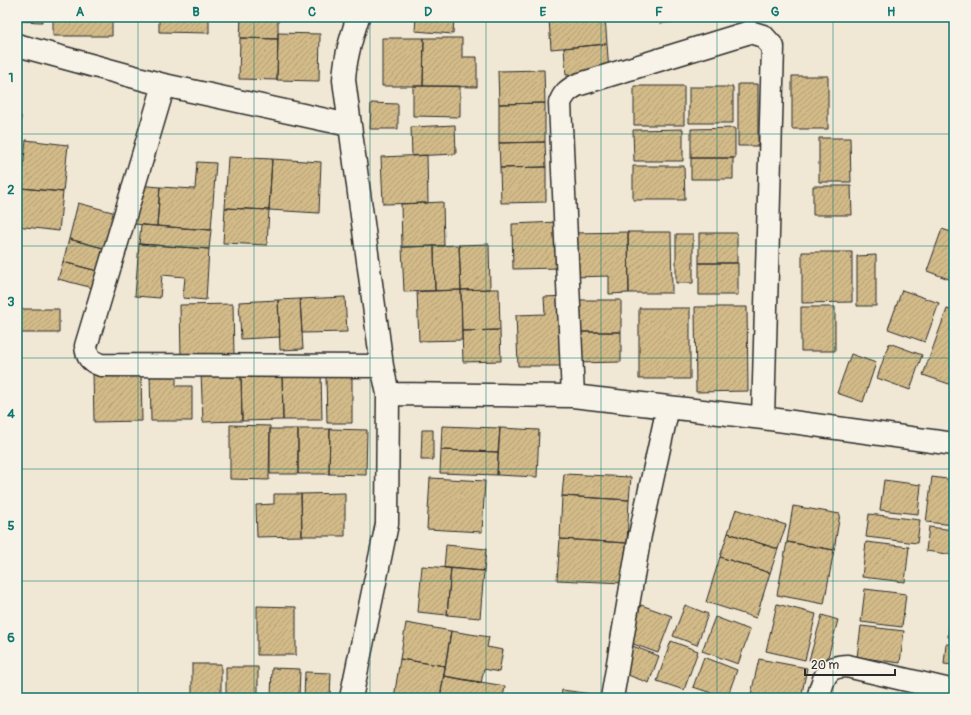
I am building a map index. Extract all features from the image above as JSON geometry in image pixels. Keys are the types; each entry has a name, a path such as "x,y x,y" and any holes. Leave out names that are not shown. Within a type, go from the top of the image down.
{"street":[{"path":"351,698 386,524 388,394 382,366 344,80 344,63 358,17"},
{"path":"573,396 560,103 562,96 566,91 577,85 750,32 763,36 773,48 763,418"},
{"path":"17,45 164,85 349,125"},
{"path":"164,85 86,346 86,355 92,362 101,364 382,366"},
{"path":"388,394 573,396 763,418 954,444"},
{"path":"612,698 640,535 668,407"},
{"path":"818,698 825,676 831,669 838,666 847,666 954,691"}],"building":[{"path":"17,17 43,17 42,22 17,21"},
{"path":"53,17 112,17 112,36 53,36"},
{"path":"159,17 209,17 209,33 159,32"},
{"path":"241,17 278,17 278,39 240,38"},
{"path":"416,17 454,17 453,34 415,31"},
{"path":"540,17 580,17 540,20"},
{"path":"605,17 607,44 551,49 549,19"},
{"path":"613,17 656,17 656,18 613,22"},
{"path":"660,17 678,17 679,22 660,23"},
{"path":"278,33 320,34 319,81 277,80"},
{"path":"240,38 278,39 277,80 239,79"},
{"path":"382,38 424,38 423,86 382,86"},
{"path":"424,38 462,38 462,57 477,57 477,87 423,86"},
{"path":"607,44 609,72 566,75 564,48"},
{"path":"544,70 545,103 499,104 498,71"},
{"path":"792,76 828,76 828,129 792,129"},
{"path":"17,83 20,83 18,116 17,116"},
{"path":"738,84 758,84 758,146 738,146"},
{"path":"413,86 460,86 460,117 413,116"},
{"path":"634,86 684,86 684,125 634,125"},
{"path":"689,87 733,87 733,123 689,123"},
{"path":"371,103 398,104 398,129 370,129"},
{"path":"545,103 545,142 499,143 499,104"},
{"path":"17,116 21,116 19,152 17,152"},
{"path":"455,125 456,154 412,156 411,127"},
{"path":"735,128 735,158 691,158 691,129"},
{"path":"683,129 683,161 634,161 633,130"},
{"path":"819,138 850,138 851,182 819,182"},
{"path":"26,140 68,145 63,192 21,188"},
{"path":"545,142 546,167 500,168 499,143"},
{"path":"427,155 428,203 383,204 381,157"},
{"path":"228,157 272,159 269,210 225,208"},
{"path":"691,158 733,158 733,179 691,179"},
{"path":"272,159 321,162 319,213 269,210"},
{"path":"197,162 216,163 211,230 157,226 160,187 195,189"},
{"path":"633,166 684,166 685,200 633,200"},
{"path":"546,167 546,202 501,203 500,168"},
{"path":"137,185 160,187 157,226 134,224"},
{"path":"813,186 851,186 852,215 813,215"},
{"path":"21,188 63,192 59,231 17,226"},
{"path":"443,202 444,246 402,247 401,204"},
{"path":"78,203 120,214 111,250 69,239"},
{"path":"225,208 269,210 267,245 223,243"},
{"path":"558,222 560,268 513,269 512,224"},
{"path":"141,225 211,230 209,249 139,244"},
{"path":"942,229 954,233 954,281 927,271"},
{"path":"628,232 671,232 672,293 629,293"},
{"path":"628,232 629,293 609,294 609,276 574,277 574,233"},
{"path":"699,233 737,233 737,263 699,263"},
{"path":"676,234 693,234 693,283 676,283"},
{"path":"69,239 111,250 105,273 63,262"},
{"path":"139,244 209,249 206,300 183,298 185,277 162,275 160,298 135,296"},
{"path":"489,244 490,289 461,290 459,245"},
{"path":"459,245 461,290 435,291 434,246"},
{"path":"434,246 435,291 404,292 402,247"},
{"path":"802,252 852,252 852,302 802,303"},
{"path":"876,255 876,306 857,306 857,256"},
{"path":"63,262 105,273 101,290 58,279"},
{"path":"699,263 738,263 738,295 699,295"},
{"path":"499,289 500,330 462,331 461,290"},
{"path":"461,290 462,340 419,341 417,291"},
{"path":"902,290 939,303 925,342 888,329"},
{"path":"566,296 567,366 518,366 516,315 545,314 544,297"},
{"path":"345,297 347,332 302,333 300,299"},
{"path":"300,299 303,349 280,350 278,300"},
{"path":"278,300 280,337 241,339 239,302"},
{"path":"576,300 621,300 621,332 576,332"},
{"path":"233,304 234,356 181,357 180,305"},
{"path":"695,307 747,307 748,391 696,392"},
{"path":"801,307 835,307 835,351 801,351"},
{"path":"639,308 690,308 690,379 639,379"},
{"path":"17,309 59,309 59,333 17,333"},
{"path":"947,309 954,311 954,378 952,385 923,375"},
{"path":"500,330 501,361 463,362 462,331"},
{"path":"576,332 621,332 621,362 576,363"},
{"path":"889,343 922,355 910,390 877,378"},
{"path":"851,354 876,363 863,402 837,393"},
{"path":"150,371 176,371 176,386 192,386 192,421 151,421"},
{"path":"282,371 321,371 322,420 283,420"},
{"path":"282,371 283,420 242,421 241,372"},
{"path":"93,372 141,372 142,421 94,422"},
{"path":"241,372 242,421 203,422 201,373"},
{"path":"326,377 352,377 352,423 327,423"},
{"path":"230,425 270,426 269,480 230,479"},
{"path":"442,426 500,428 498,452 441,450"},
{"path":"500,428 539,430 537,477 497,475"},
{"path":"270,429 298,429 298,474 270,474"},
{"path":"298,429 330,429 329,474 298,474"},
{"path":"330,429 367,430 366,475 329,474"},
{"path":"422,430 433,430 433,460 421,460"},
{"path":"441,450 498,452 497,475 440,473"},
{"path":"564,474 631,477 629,500 562,496"},
{"path":"932,477 954,480 954,525 926,522"},
{"path":"430,478 485,481 482,532 427,529"},
{"path":"884,480 921,485 918,514 880,510"},
{"path":"345,493 345,536 302,536 301,494"},
{"path":"274,494 301,494 302,536 257,537 256,505 274,504"},
{"path":"562,496 629,500 627,543 560,539"},
{"path":"793,506 840,514 834,550 787,542"},
{"path":"736,509 786,525 778,549 728,533"},
{"path":"869,514 920,520 917,543 866,537"},
{"path":"929,527 954,530 954,555 926,551"},
{"path":"728,533 778,549 770,573 720,557"},
{"path":"560,539 627,543 624,583 557,580"},
{"path":"787,542 834,550 824,604 777,595"},
{"path":"866,542 909,547 905,582 862,577"},
{"path":"446,545 486,549 484,571 444,568"},
{"path":"720,557 770,573 756,618 706,602"},
{"path":"422,566 451,568 447,615 418,612"},
{"path":"451,568 484,571 480,618 447,615"},
{"path":"954,575 954,609 951,609"},
{"path":"865,589 906,594 902,627 861,622"},
{"path":"777,604 816,614 805,660 766,651"},
{"path":"641,605 672,616 658,653 628,642"},
{"path":"685,605 708,614 697,645 673,636"},
{"path":"257,606 296,607 296,655 257,655"},
{"path":"950,614 954,614 954,638 948,637"},
{"path":"822,615 838,620 826,665 809,660"},
{"path":"715,617 750,630 738,664 702,651"},
{"path":"406,623 451,631 445,666 400,659"},
{"path":"861,626 904,631 900,663 857,657"},
{"path":"451,631 489,637 487,647 503,650 499,672 484,669 481,683 444,676"},
{"path":"671,641 698,651 684,690 657,681"},
{"path":"946,644 954,645 954,665 944,664"},
{"path":"630,645 659,656 649,683 620,672"},
{"path":"704,657 737,670 727,698 693,687"},
{"path":"400,659 445,666 440,698 394,698"},
{"path":"759,659 807,668 801,698 769,698 751,694"},
{"path":"192,664 221,664 221,698 192,698"},
{"path":"226,667 258,667 258,698 226,698"},
{"path":"272,668 300,669 299,698 271,698"},
{"path":"305,672 331,673 330,698 304,698"},
{"path":"444,676 505,686 503,698 440,698"},
{"path":"562,690 606,696 605,698 561,698"}]}
